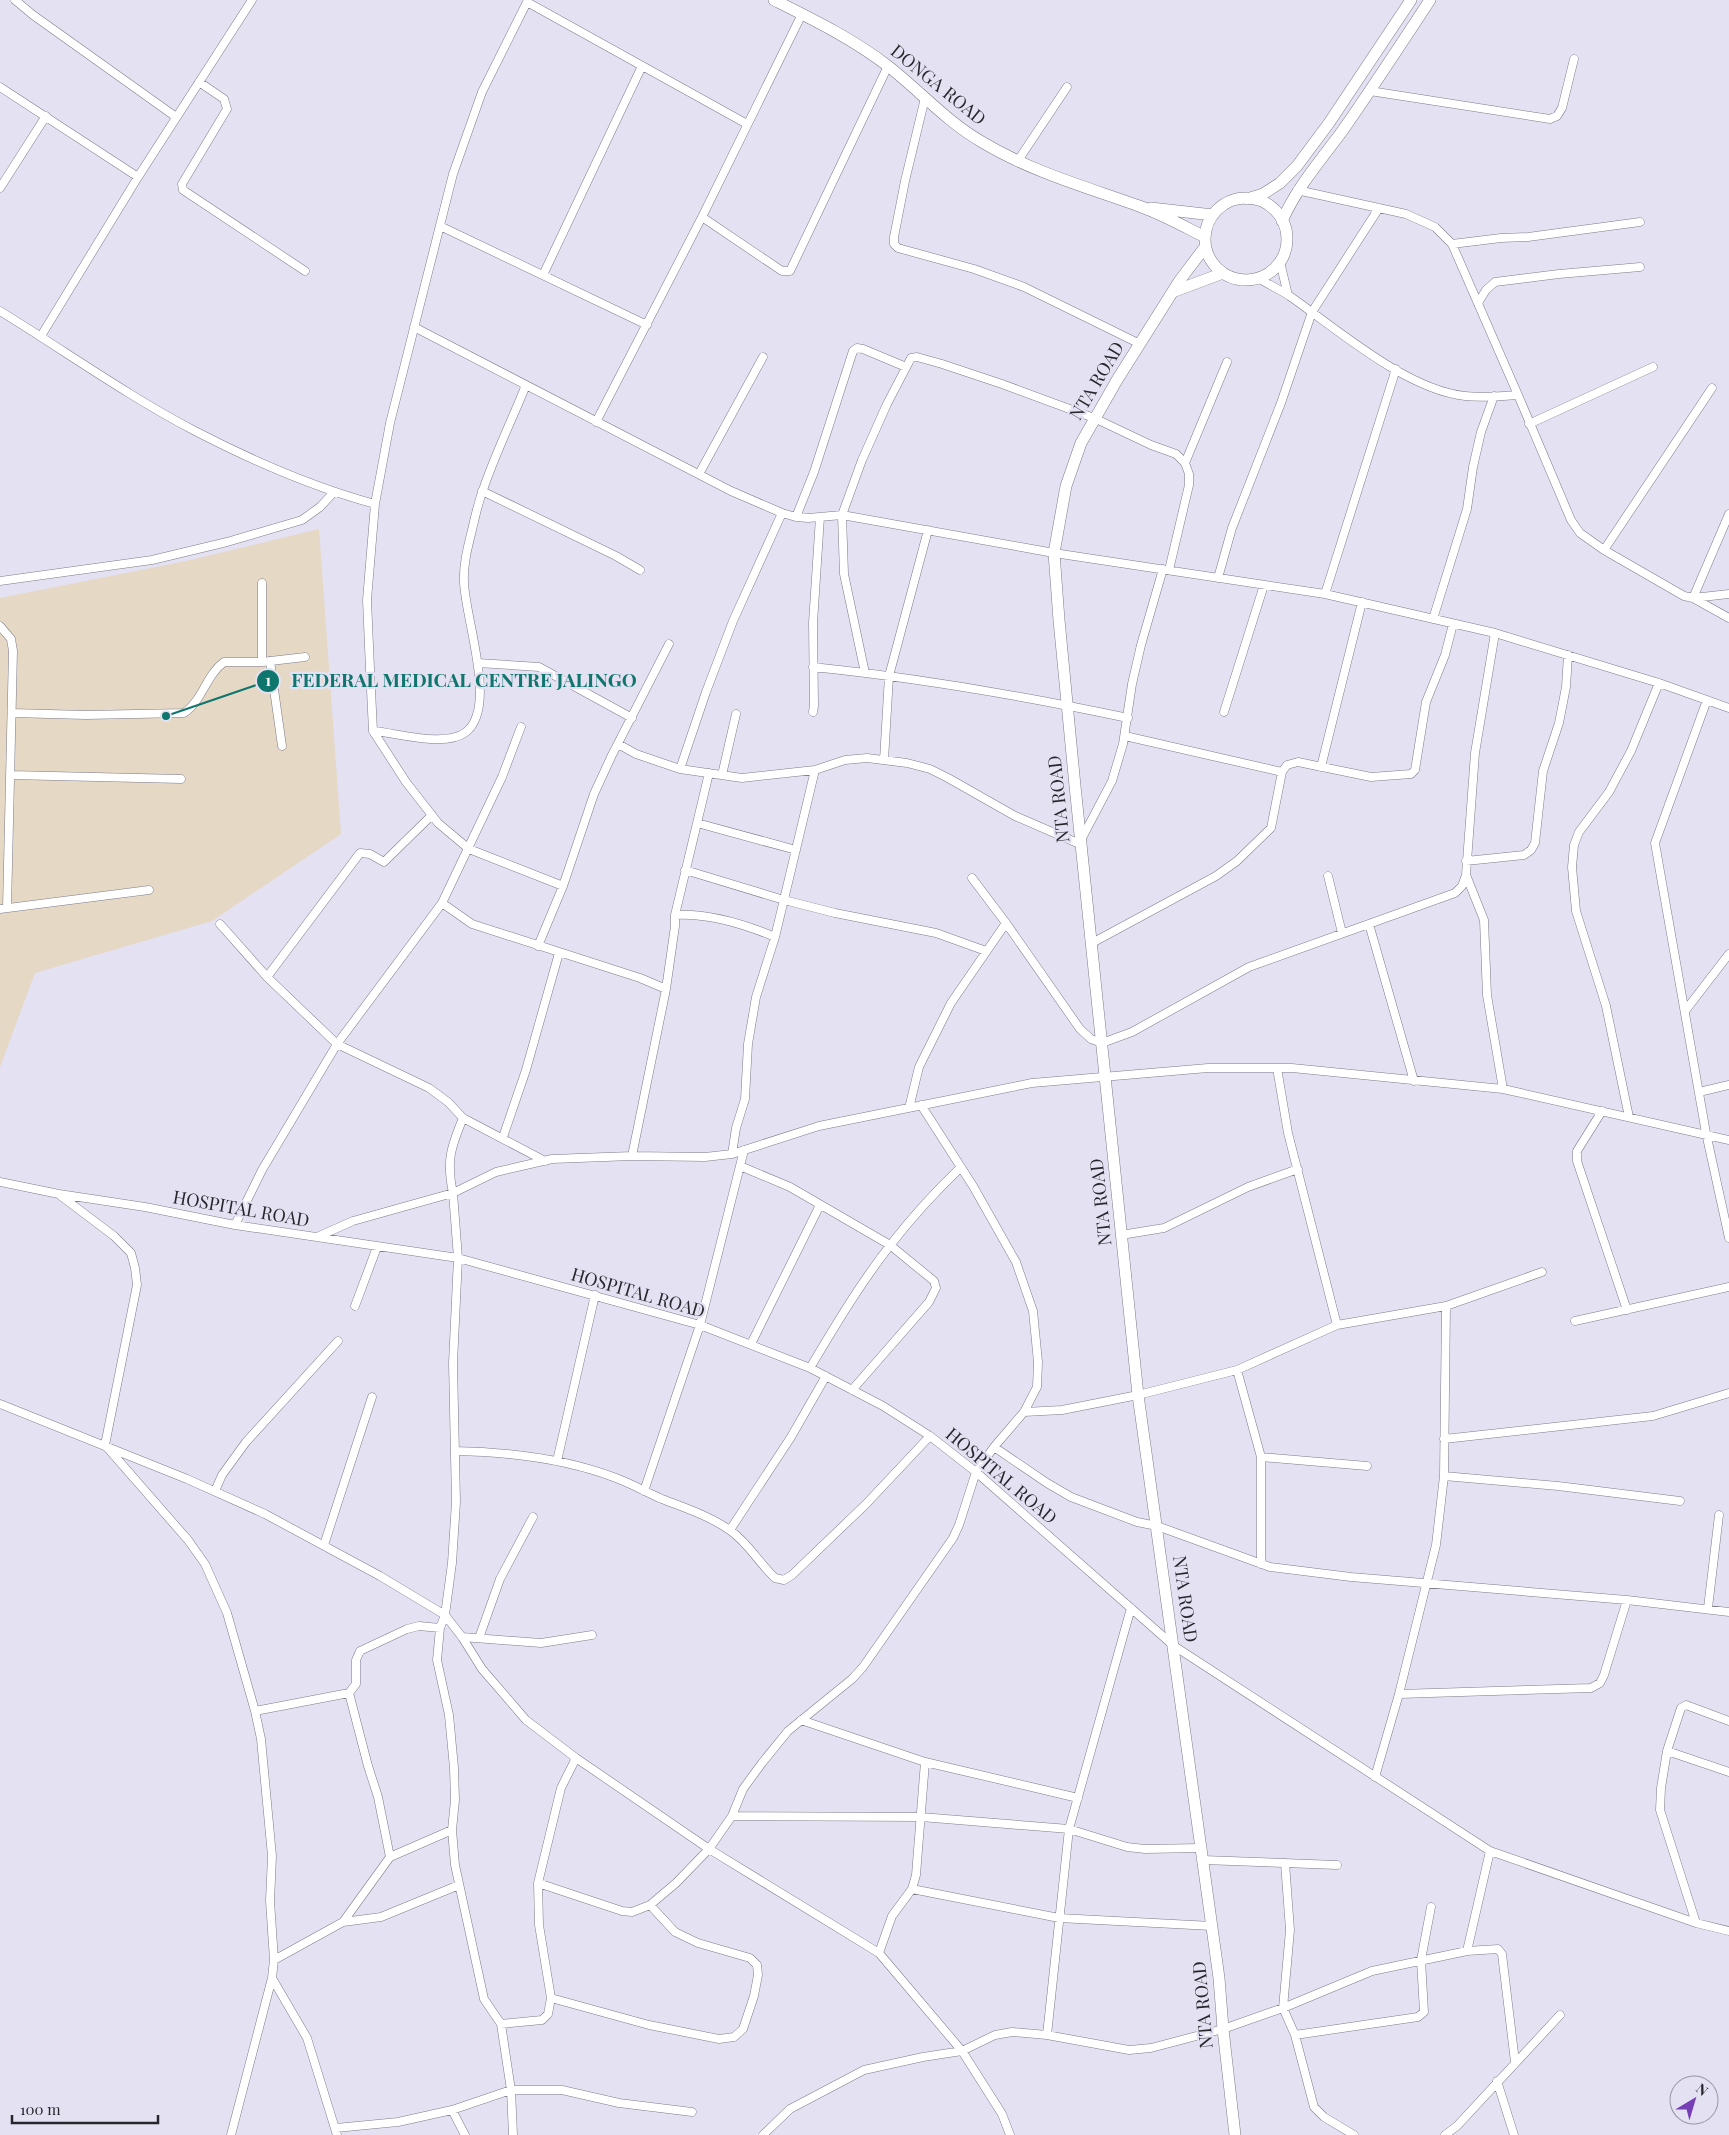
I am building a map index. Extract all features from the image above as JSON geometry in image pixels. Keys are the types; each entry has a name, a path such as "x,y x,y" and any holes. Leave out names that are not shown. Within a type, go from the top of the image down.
{"street":[{"path":"16,0 32,15 176,117"},
{"path":"41,336 138,177 252,0"},
{"name":"DONGA ROAD","path":"774,0 856,42 888,66 955,124 981,142 1017,162 1067,182 1142,207"},
{"path":"1247,199 1258,200 1268,205 1282,221 1286,242 1280,262 1270,272 1258,278 1240,280 1223,273 1215,266 1205,242 1207,225 1213,215 1228,202 1247,199 1272,189 1297,166 1330,123 1411,0"},
{"path":"1282,221 1297,190 1324,157 1430,0"},
{"path":"563,886 469,849 432,815 406,782 373,731 367,600 375,504 390,424 453,174 482,92 527,1 747,124"},
{"path":"596,422 702,217 802,14"},
{"path":"1370,91 1550,118 1557,116 1562,108 1574,59"},
{"path":"543,275 642,66"},
{"path":"702,217 782,271 790,271 888,66"},
{"path":"198,82 224,99 227,109 182,184 183,190 305,270"},
{"path":"0,87 138,177"},
{"path":"1017,162 1067,87"},
{"path":"926,98 905,181 894,244 898,248 1024,287 1140,344"},
{"path":"0,188 46,116"},
{"path":"1297,190 1379,208 1422,220 1435,228 1452,244 1571,520 1580,533 1604,550 1676,592 1693,598 1729,618"},
{"path":"1142,207 1213,215"},
{"path":"1142,207 1205,242"},
{"path":"1218,578 1232,528 1278,412 1312,312 1379,208"},
{"path":"1452,244 1528,237 1640,222"},
{"path":"440,226 647,325"},
{"name":"NTA ROAD","path":"1205,242 1094,418 1081,443 1066,486 1054,553 1067,705 1138,1395 1219,1978 1222,2029 1235,2135"},
{"path":"1280,262 1288,295"},
{"path":"1478,303 1486,290 1496,282 1503,280 1640,268"},
{"path":"1175,291 1223,273"},
{"path":"1258,278 1288,295 1352,342 1396,369 1433,388 1464,396 1518,396"},
{"path":"0,312 194,430 276,470 333,492 375,504"},
{"path":"414,327 596,422 782,513 796,517 842,515 1054,553 1325,594 1495,633 1659,683 1729,708"},
{"path":"796,517 814,472 853,351 857,348 863,348 906,367"},
{"path":"699,474 763,356"},
{"path":"618,744 636,754 680,769 742,778 815,770 845,760 867,758 930,769 1015,816 1082,842 1112,781 1125,736 1132,684 1141,645 1166,570 1189,485 1189,474 1185,463 1176,454 1151,445 1094,418 1002,384 917,357 911,358 862,460 842,515 844,574 865,673"},
{"path":"1185,463 1227,362"},
{"path":"1529,424 1653,367"},
{"path":"1325,594 1396,369"},
{"path":"373,731 433,740 454,738 466,732 475,720 479,705 478,663 468,619 464,581 468,546 482,491 526,385"},
{"path":"1604,550 1712,388"},
{"path":"1433,619 1466,509 1481,432 1494,396"},
{"path":"482,491 616,556 640,570"},
{"path":"0,581 152,560 227,542 302,520 320,507 333,492"},
{"path":"680,769 706,692 730,630 782,513"},
{"path":"1693,598 1729,514"},
{"path":"813,712 813,623 820,517"},
{"path":"884,760 889,676 928,530"},
{"path":"262,583 266,662 282,746"},
{"path":"1224,712 1264,585"},
{"path":"1693,598 1729,594"},
{"path":"1321,766 1362,602"},
{"path":"1092,944 1216,876 1237,861 1270,828 1282,772 1287,765 1298,762 1370,777 1405,776 1415,770 1426,702 1445,655 1453,624"},
{"path":"0,626 10,639 13,651 10,775 3,908 149,890"},
{"path":"972,878 1080,1029 1091,1039 1102,1043 1132,1032 1249,967 1455,893 1462,886 1466,876 1474,753 1495,633"},
{"path":"538,946 563,886 594,794 669,644"},
{"path":"1466,861 1524,855 1532,850 1543,771 1559,723 1566,687 1568,655"},
{"path":"12,713 86,715 184,712 195,702 214,671 224,662 266,662 305,657"},
{"path":"478,663 539,667 632,718"},
{"path":"813,667 889,676 1067,705 1128,718"},
{"path":"1629,1117 1606,1006 1576,911 1572,867 1574,845 1579,832 1609,792 1632,751 1659,683"},
{"path":"1707,700 1655,842 1706,1133 1729,1238"},
{"path":"722,775 736,714"},
{"path":"235,1224 262,1170 337,1044 442,903 502,777 521,727"},
{"path":"1125,736 1282,772"},
{"path":"732,1154 736,1128 745,1099 748,1044 756,997 775,937 815,770"},
{"path":"632,1156 666,989 675,926 674,915 709,773"},
{"path":"10,775 182,779"},
{"path":"267,976 360,853 370,854 384,862 432,815"},
{"path":"697,823 796,850"},
{"path":"685,870 784,900 835,913 936,933 986,951"},
{"path":"1328,876 1342,934"},
{"path":"1466,876 1484,920 1487,995 1503,1089"},
{"path":"442,903 472,924 640,978 666,989"},
{"path":"674,915 694,914 755,928 775,937"},
{"path":"909,1108 919,1067 951,1003 1006,923"},
{"path":"220,924 267,976 337,1044 429,1088 448,1102 463,1118 503,1137 545,1161"},
{"path":"1369,924 1414,1080"},
{"path":"503,1137 526,1070 559,953"},
{"path":"1684,1011 1729,954"},
{"path":"316,1238 353,1221 453,1192 496,1172 545,1161 632,1156 705,1157 732,1154 818,1126 1032,1082 1208,1068 1276,1068 1503,1089 1706,1133 1729,1140"},
{"path":"1276,1068 1288,1133 1337,1325"},
{"path":"1699,1092 1729,1085"},
{"path":"538,1884 622,1911 632,1912 650,1905 676,1883 709,1849 732,1816 744,1789 788,1731 852,1679 863,1667 953,1538 976,1472 994,1447 1024,1412 1037,1387 1038,1362 1033,1310 1016,1262 921,1105"},
{"path":"1602,1111 1577,1152 1576,1161 1627,1310"},
{"path":"463,1118 449,1160 458,1258 453,1364 455,1511 452,1564 444,1615 440,1628 437,1660 449,1715 455,1800 452,1830 459,1885 484,1999 500,2024 511,2090 513,2135"},
{"path":"644,1491 700,1325 744,1150"},
{"path":"740,1166 790,1187 890,1245 934,1281 935,1293 852,1390"},
{"path":"810,1368 842,1315 890,1245 928,1199 960,1167"},
{"path":"1122,1235 1164,1228 1248,1187 1298,1169"},
{"name":"HOSPITAL ROAD","path":"0,1182 59,1194 145,1207 316,1238 458,1258 700,1325 810,1368 883,1406 930,1436 976,1472 1174,1646 1490,1850 1696,1923 1726,1929"},
{"path":"59,1194 114,1236 131,1253 134,1268 137,1285 105,1445"},
{"path":"751,1344 820,1204"},
{"path":"355,1306 378,1247"},
{"path":"1024,1412 1062,1410 1138,1395 1237,1370 1337,1325 1446,1306 1542,1272"},
{"path":"1575,1321 1729,1287"},
{"path":"557,1461 595,1295"},
{"path":"1375,1777 1399,1694 1436,1545 1444,1476 1446,1306"},
{"path":"215,1491 222,1475 246,1442 338,1340"},
{"path":"1237,1370 1261,1457 1262,1564"},
{"path":"730,1530 791,1437 826,1376"},
{"path":"1444,1439 1653,1416 1729,1393"},
{"path":"324,1545 372,1397"},
{"path":"0,1404 105,1445 265,1514 380,1576 444,1615 462,1637 482,1668 526,1720 576,1758 709,1849 880,1953 962,2051 1002,2114 1010,2135"},
{"path":"455,1451 499,1452 557,1461 617,1478 705,1516 730,1530 748,1545 775,1578 784,1580 792,1575 866,1504 930,1436"},
{"path":"105,1445 176,1526 205,1564 226,1613 256,1711 261,1739 272,1856 270,1900 274,1960 272,1978 231,2135"},
{"path":"994,1447 1071,1497 1137,1522 1157,1526 1270,1567 1351,1578 1627,1600 1708,1608 1729,1612"},
{"path":"1261,1457 1367,1466"},
{"path":"1444,1476 1558,1486 1680,1502"},
{"path":"1708,1608 1719,1515"},
{"path":"480,1638 500,1580 533,1517"},
{"path":"1399,1694 1591,1688 1600,1683 1604,1675 1627,1600"},
{"path":"1047,2035 1069,1828 1131,1608"},
{"path":"256,1711 349,1692 356,1684 356,1660 360,1651 407,1629 419,1626 440,1628"},
{"path":"462,1637 540,1643 592,1635"},
{"path":"349,1692 378,1797 390,1857"},
{"path":"1696,1923 1660,1810 1661,1788 1667,1751 1681,1708 1686,1705 1729,1721"},
{"path":"801,1720 925,1762 1078,1798"},
{"path":"1667,1751 1729,1772"},
{"path":"500,2024 542,2020 548,2014 551,1998 539,1925 538,1884 561,1788 576,1758"},
{"path":"880,1953 892,1916 912,1889 916,1875 925,1762"},
{"path":"732,1816 921,1817 1069,1828 1127,1847 1145,1849 1201,1848"},
{"path":"344,1922 390,1857 452,1830"},
{"path":"1467,1951 1490,1850"},
{"path":"1203,1860 1337,1865"},
{"path":"1285,1863 1290,1930 1283,2008 1294,2035 1314,2107 1324,2117 1354,2135"},
{"path":"274,1960 344,1922 381,1918 459,1885"},
{"path":"912,1889 1059,1918 1212,1926"},
{"path":"551,1998 649,2025 719,2039 734,2037 743,2029 754,1996 758,1975 756,1965 750,1958 698,1943 675,1932 650,1905"},
{"path":"1294,2035 1418,2017 1424,2012 1421,1960 1431,1907"},
{"path":"1726,1929 1729,1922"},
{"path":"763,2135 790,2109 864,2070 923,2056 962,2051 996,2035 1012,2032 1047,2035 1129,2050 1151,2048 1222,2029 1283,2008 1372,1972 1467,1951 1498,1949 1502,1954 1515,2062"},
{"path":"272,1978 307,2038 336,2131 398,2122 452,2110 511,2090 562,2090 619,2103 692,2112"},
{"path":"1445,2135 1457,2126 1560,2015"},
{"path":"1497,2081 1514,2135"},
{"path":"452,2110 465,2135"}],"shaded area":[{"path":"319,529 341,834 212,921 35,973 0,1067 0,598 186,561"}],"place":[{"name":"FEDERAL MEDICAL CENTRE JALINGO","path":"166,716"}]}
